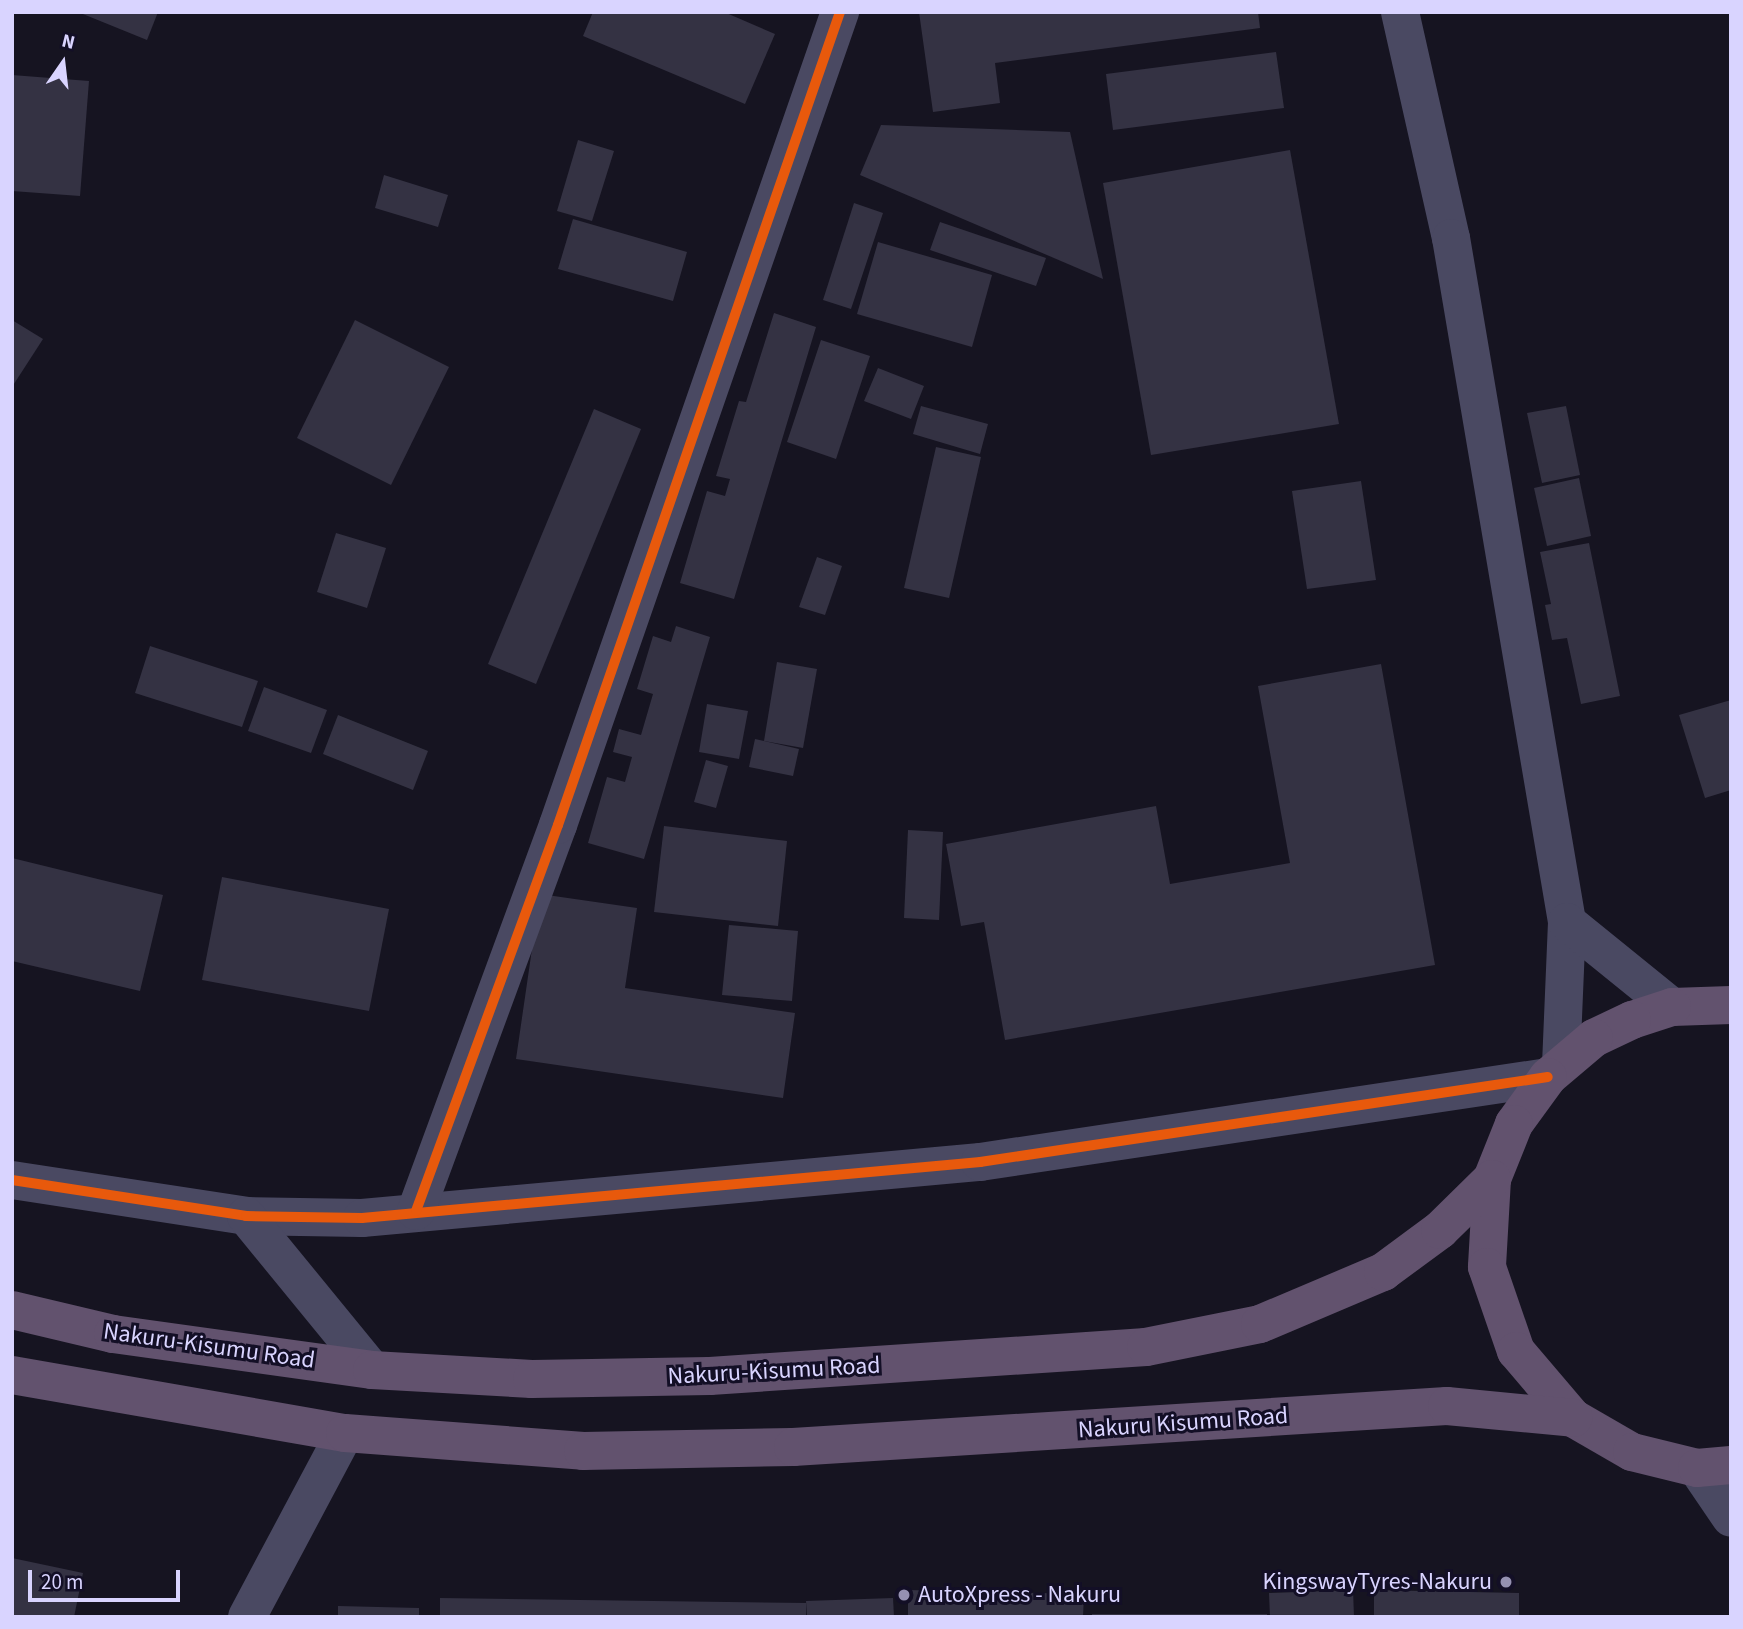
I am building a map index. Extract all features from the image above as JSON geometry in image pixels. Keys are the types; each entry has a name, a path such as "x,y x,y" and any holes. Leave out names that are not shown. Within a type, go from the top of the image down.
{"highway":[{"path":"1714,1466 1632,1452 1573,1419 1516,1351 1487,1267 1492,1178 1514,1124 1554,1070 1594,1038 1632,1020 1672,1007 1731,1004"},
{"name":"Nakuru-Kisumu Road","path":"12,1310 113,1334 372,1370 532,1378 710,1376 1146,1347 1260,1324 1382,1272 1440,1230 1492,1178"},
{"path":"12,1375 345,1433"},
{"name":"Nakuru Kisumu Road","path":"345,1433 583,1451 793,1447 1447,1406 1573,1419"}],"street":[{"path":"416,1211 558,825 840,12"},
{"path":"12,1180 246,1216 362,1219 416,1211 980,1162 1554,1070 1567,922 1451,238 1400,12"},
{"path":"1567,922 1672,1007"},
{"path":"246,1216 372,1370"},
{"path":"247,1617 345,1433"},
{"path":"1714,1466 1731,1518"}],"building":[{"path":"78,12 158,12 147,40"},
{"path":"593,12 724,12 775,34 745,104 583,36"},
{"path":"919,12 1258,12 1260,28 995,63 1000,103 933,112"},
{"path":"1276,52 1284,108 1113,130 1106,74"},
{"path":"12,75 89,81 80,196 12,191"},
{"path":"881,125 1070,132 1103,279 860,175"},
{"path":"578,140 614,151 592,221 557,211"},
{"path":"1290,150 1339,424 1151,455 1103,183"},
{"path":"384,175 448,195 438,227 375,208"},
{"path":"854,203 883,213 851,309 823,300"},
{"path":"573,219 687,252 673,301 558,269"},
{"path":"940,222 1046,258 1036,286 930,250"},
{"path":"878,242 992,275 972,347 857,314"},
{"path":"774,313 816,327 734,599 680,583 707,491 725,496 730,479 716,476 739,401 746,402"},
{"path":"12,320 43,339 12,387"},
{"path":"355,320 449,367 391,485 297,438"},
{"path":"821,340 870,356 836,459 787,442"},
{"path":"878,368 924,386 911,419 864,401"},
{"path":"921,406 988,424 980,454 913,434"},
{"path":"1566,406 1580,475 1542,483 1527,413"},
{"path":"594,409 641,429 536,684 488,664"},
{"path":"936,447 981,457 949,598 904,588"},
{"path":"1579,478 1591,536 1547,546 1534,488"},
{"path":"1361,481 1376,580 1307,589 1292,491"},
{"path":"336,533 386,548 367,608 317,592"},
{"path":"1589,543 1620,696 1581,704 1567,638 1552,640 1545,605 1551,604 1540,552"},
{"path":"817,557 842,566 825,615 799,607"},
{"path":"676,626 710,637 644,859 588,843 607,777 625,782 632,757 613,752 619,729 641,735 653,694 637,689 653,636 671,642"},
{"path":"150,646 258,681 242,727 135,693"},
{"path":"777,662 817,669 803,748 764,741"},
{"path":"1381,664 1435,965 1005,1040 984,922 961,926 946,844 1156,806 1170,884 1290,863 1258,686"},
{"path":"264,687 327,710 311,753 248,731"},
{"path":"1731,700 1731,790 1705,798 1679,715"},
{"path":"707,704 748,711 739,759 699,752"},
{"path":"338,715 428,751 413,790 323,754"},
{"path":"755,739 799,749 793,776 749,767"},
{"path":"706,760 728,766 716,808 694,802"},
{"path":"664,826 787,841 778,926 654,912"},
{"path":"908,830 943,832 939,920 904,918"},
{"path":"12,858 163,895 140,991 12,961"},
{"path":"222,877 389,909 369,1011 202,980"},
{"path":"540,894 637,908 625,988 795,1013 783,1098 516,1059"},
{"path":"729,925 798,931 792,1001 722,995"},
{"path":"12,1558 83,1573 74,1617 12,1617"},
{"path":"908,1590 1084,1594 1083,1617 908,1617"},
{"path":"1353,1590 1354,1617 1270,1617 1269,1593"},
{"path":"1374,1590 1519,1593 1519,1617 1374,1617"},
{"path":"440,1598 806,1603 806,1617 440,1617"},
{"path":"893,1598 894,1617 807,1617 806,1601"},
{"path":"338,1606 419,1608 419,1617 338,1617"},
{"path":"1092,1614 1267,1614 1267,1617 1092,1617"}],"cycle path":[{"path":"416,1211 558,825 840,12"},
{"path":"12,1180 246,1216 362,1218 980,1162 1548,1077"}],"place":[{"name":"KingswayTyres-Nakuru","path":"1506,1582"},
{"name":"AutoXpress - Nakuru","path":"904,1595"}]}
